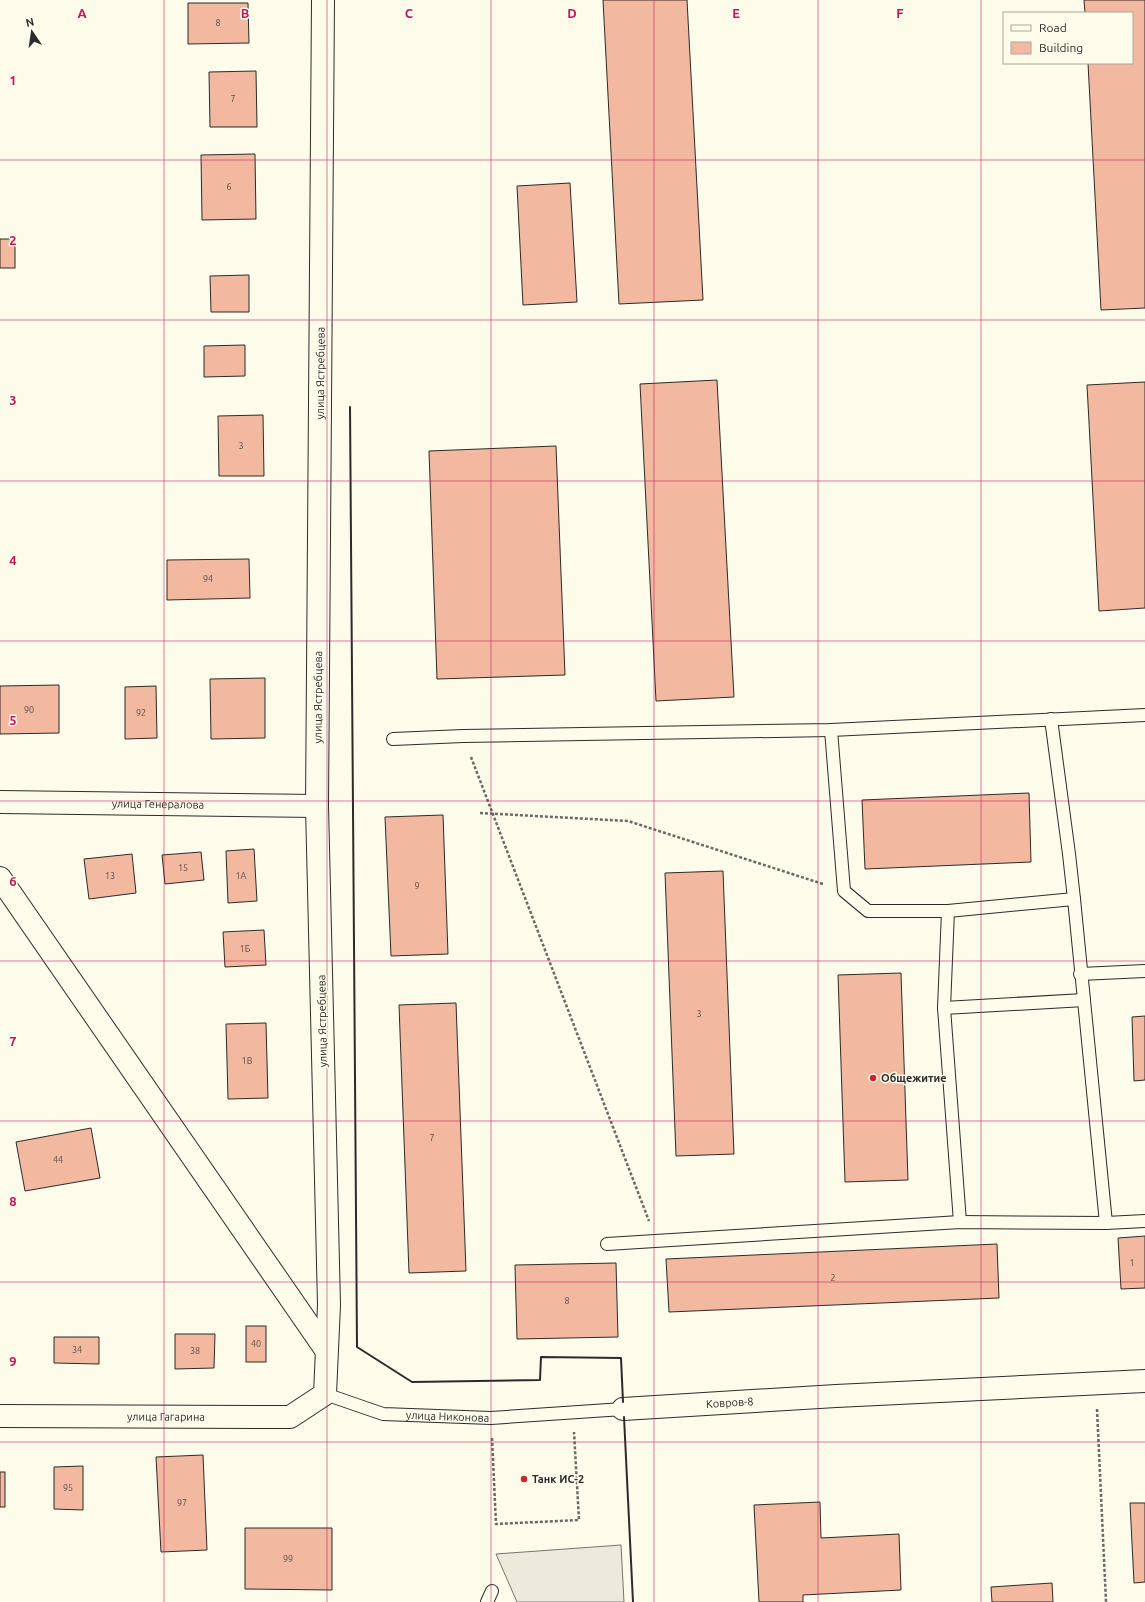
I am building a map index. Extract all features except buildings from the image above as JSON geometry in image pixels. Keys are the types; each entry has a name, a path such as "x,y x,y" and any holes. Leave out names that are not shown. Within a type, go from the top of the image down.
{"street":[{"name":"улица Ястребцева","path":"323,0 317,806 329,1305 325,1394"},
{"name":"улица Генералова","path":"0,802 317,806"},
{"path":"0,878 326,1350"},
{"name":"Ковров-8","path":"623,1409 836,1396 1145,1381"},
{"name":"улица Гагарина","path":"0,1416 290,1417 325,1394"}],"lane":[{"path":"393,739 463,736 831,730 1145,715"},
{"path":"1051,719 1074,899 1080,974 1084,1000 1106,1223"},
{"path":"831,730 844,891 868,911 948,911 1074,899"},
{"path":"948,911 944,1008 960,1222"},
{"path":"1080,974 1145,971"},
{"path":"944,1008 1084,1000"},
{"path":"607,1244 960,1222 1106,1223 1145,1221"},
{"name":"улица Никонова","path":"325,1394 383,1414 491,1418 623,1409"},
{"path":"487,1602 492,1591"}],"path":[{"path":"463,736 657,1241"},
{"path":"480,813 628,821 844,891"},
{"path":"1096,1383 1106,1602"},
{"path":"491,1418 496,1524 579,1520 574,1413"}],"shaded area":[{"path":"621,1545 624,1602 517,1602 496,1554"}],"wall":[{"path":"350,407 357,1347 412,1382 540,1380 541,1357 621,1358 623,1402"},
{"path":"624,1417 633,1602"}],"place":[{"name":"Общежитие","path":"873,1078"},
{"name":"Танк ИС-2","path":"524,1479"}]}
